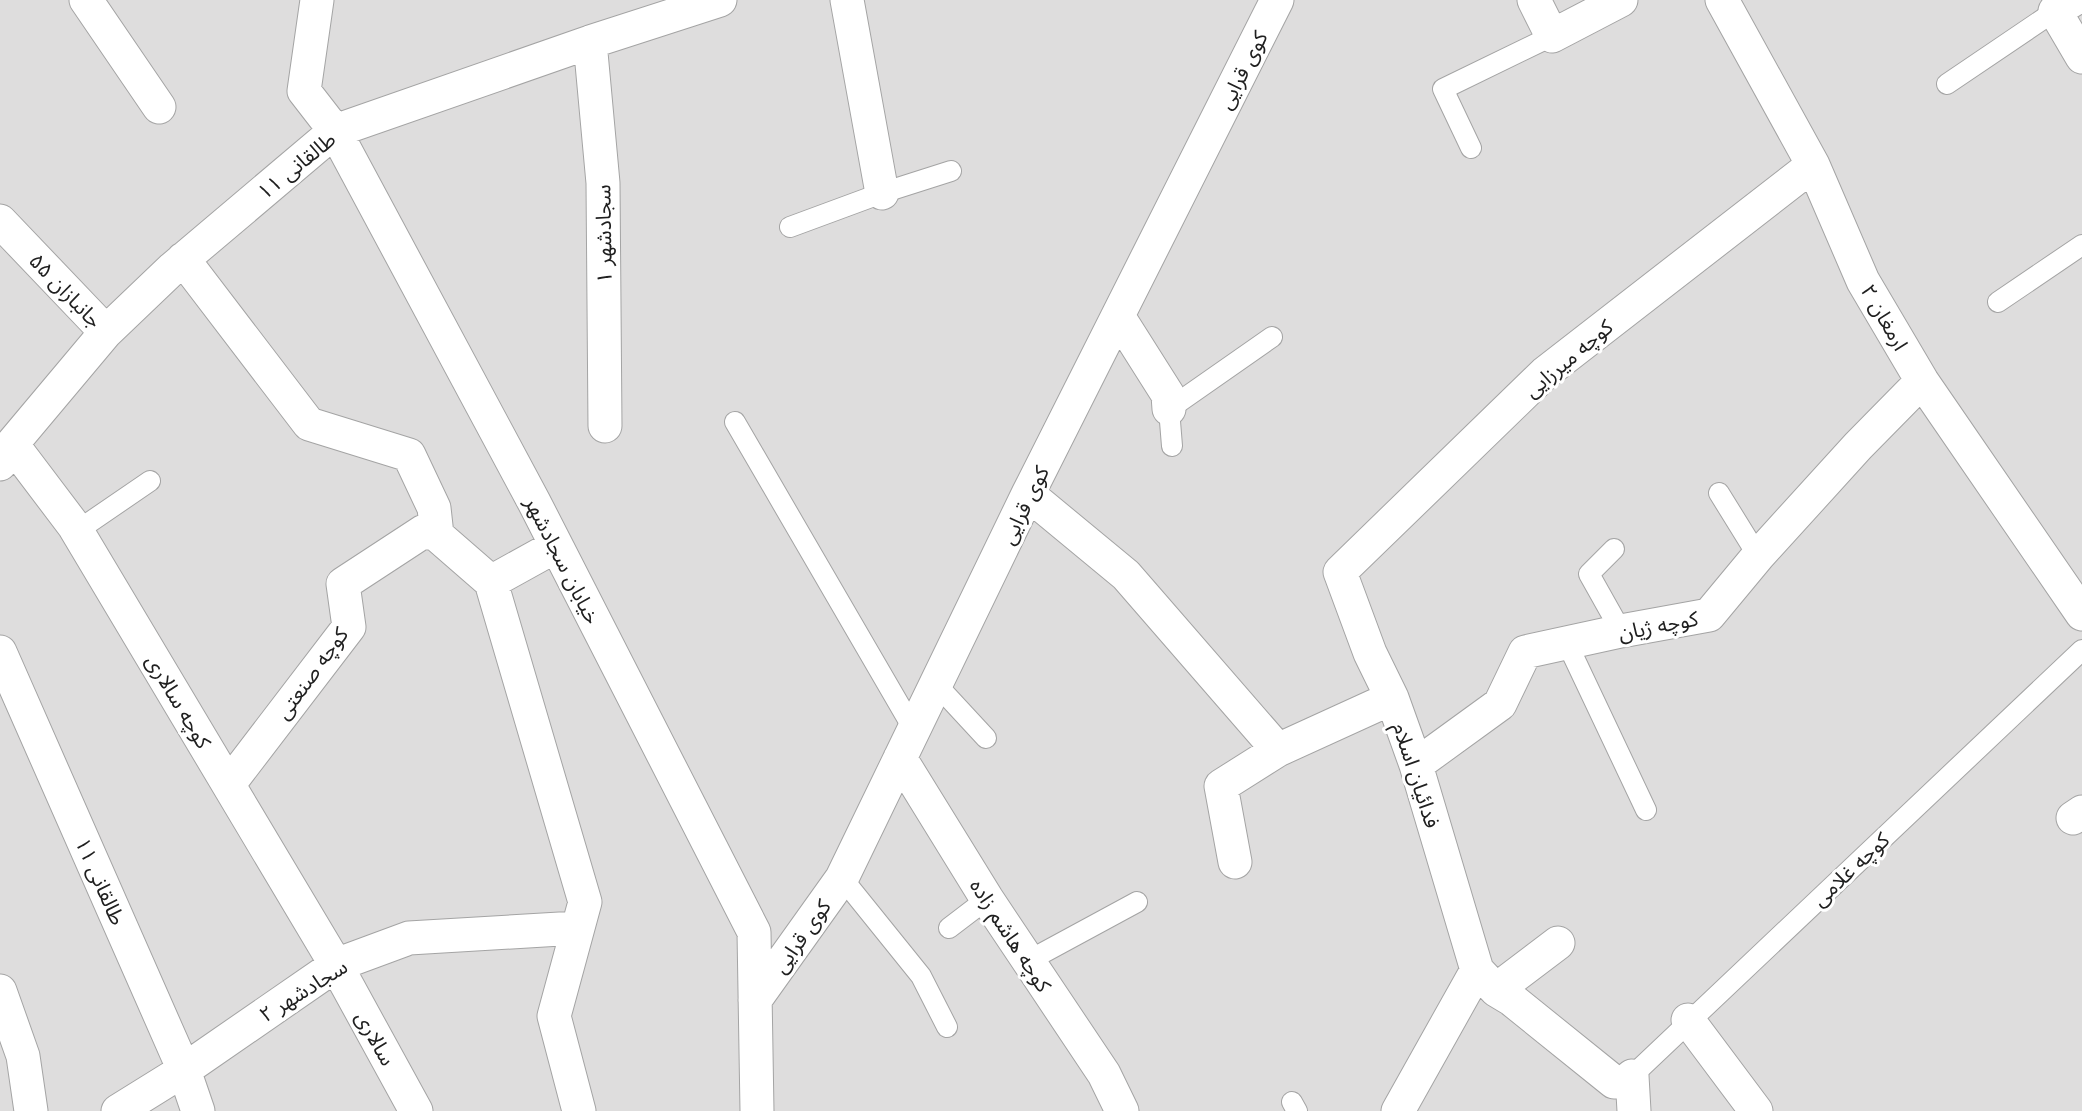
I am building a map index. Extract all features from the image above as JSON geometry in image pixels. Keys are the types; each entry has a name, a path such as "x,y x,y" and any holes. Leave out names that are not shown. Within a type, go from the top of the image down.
{"street":[{"path":"86,0 159,107"},
{"name":"خیابان سجادشهر","path":"317,0 304,91 335,131 534,502 754,932 757,1111"},
{"name":"طالقانی ۱۱","path":"4,445 106,332 183,259 335,131 590,42 720,0"},
{"path":"847,0 882,193"},
{"name":"کوی قرایی","path":"755,1000 842,878 1029,494 1277,0"},
{"path":"1534,0 1552,36 1621,0"},
{"name":"ارمغان ۲","path":"1722,0 1813,165 1863,281 1922,381 2082,614"},
{"path":"2064,6 2082,57"},
{"name":"سجادشهر ۱","path":"590,42 603,183 605,426"},
{"name":"کوچه میرزایی","path":"1340,572 1545,373 1813,165"},
{"name":"جانبازان ۵۵","path":"0,221 106,332"},
{"path":"183,259 309,424 408,455 434,508 436,535 490,582 585,902 554,1016 579,1111"},
{"path":"1118,316 1168,395 1169,409"},
{"name":"کوچه ژیان","path":"1416,765 1500,704 1526,652 1709,615 1758,556 1858,446 1922,381"},
{"name":"کوچه سالاری","path":"4,445 77,531 336,965"},
{"path":"1029,494 1126,575 1278,750"},
{"name":"کوچه صنعتی","path":"229,784 349,627 343,584 424,531 436,535"},
{"path":"490,582 556,546"},
{"name":"فدائیان اسلام","path":"1340,572 1370,653 1392,698 1416,765 1486,980"},
{"name":"طالقانی ۱۱","path":"0,652 184,1070 198,1111"},
{"path":"1235,862 1221,786 1278,750 1392,698"},
{"name":"کوچه هاشم زاده","path":"907,744 987,899 1104,1074 1122,1111"},
{"name":"سجادشهر ۲","path":"118,1111 184,1070 336,965 409,938 577,928"},
{"path":"1398,1111 1486,980 1558,943"},
{"name":"سالاری","path":"336,965 416,1111"},
{"path":"1486,980 1623,1079 1634,1111"},
{"path":"0,991 23,1056 31,1111"},
{"path":"1688,1020 1756,1111"}],"lane":[{"path":"1947,84 2064,6"},
{"path":"1471,148 1443,89 1552,36"},
{"path":"790,227 882,193 951,171"},
{"path":"1998,302 2082,245"},
{"path":"1172,446 1169,409 1272,337"},
{"path":"735,422 907,744"},
{"path":"77,531 150,481"},
{"path":"1719,494 1758,556"},
{"path":"1614,549 1589,574 1621,631"},
{"path":"1567,643 1646,810"},
{"name":"کوچه غلامی","path":"1623,1079 2082,650"},
{"path":"936,684 986,738"},
{"path":"842,878 921,976 947,1027"},
{"path":"949,928 987,899"},
{"path":"1028,961 1137,902"}],"shaded area":[{"path":"0,0 2082,0 2082,1111 0,1111"}]}
